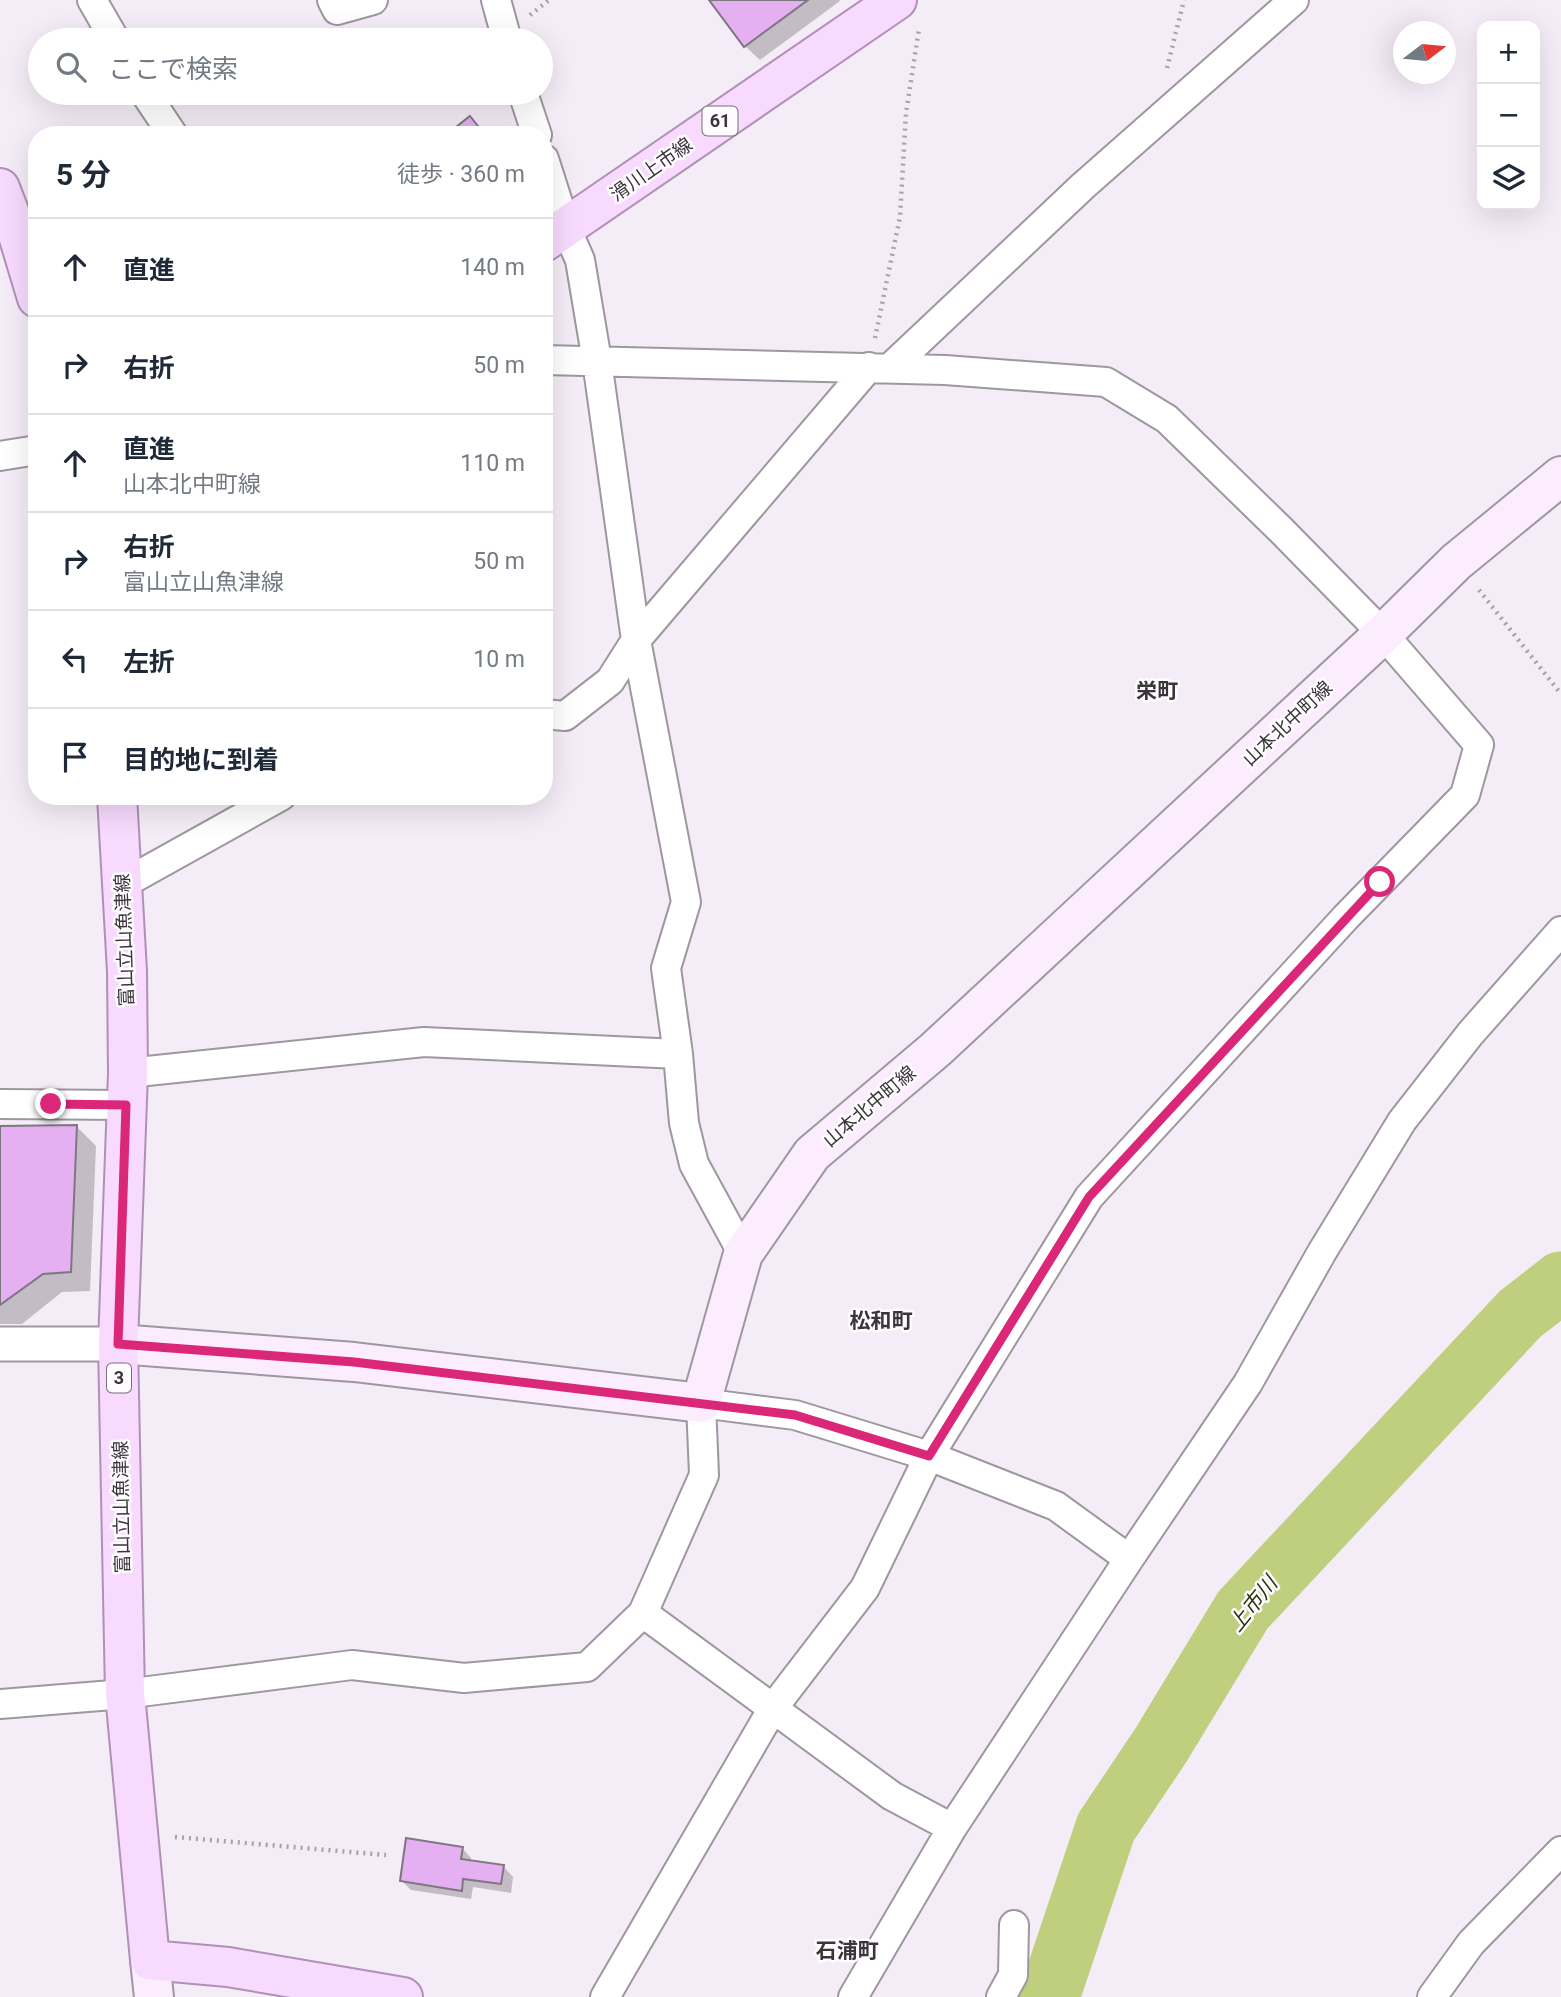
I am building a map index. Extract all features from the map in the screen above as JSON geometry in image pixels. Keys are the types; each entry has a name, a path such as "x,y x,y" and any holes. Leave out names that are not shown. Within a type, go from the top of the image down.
{"main road":[{"name":"滑川上市線","path":"555,235 908,13"},
{"path":"0,188 28,268"},
{"name":"山本北中町線","path":"701,1403 743,1254 812,1154 935,1050 1457,562 1561,476"},
{"name":"富山立山魚津線","path":"118,805 127,971 127,1089 118,1344 125,1694 152,1978 228,1967 404,1997"},
{"path":"118,1344 354,1362 701,1403"}],"street":[{"path":"92,0 108,28"},
{"path":"332,0 337,10 373,0"},
{"path":"496,0 504,28"},
{"path":"553,715 565,716 610,681 636,640 880,368 1294,0"},
{"path":"153,105 167,126"},
{"path":"527,105 534,126"},
{"path":"555,235 580,260 636,640 686,902 666,968 684,1124 694,1164 743,1254"},
{"path":"553,360 880,368 1106,382 1167,419 1383,634 1479,745 1465,794 1346,917 1089,1197 929,1456 865,1588 773,1709 605,1997"},
{"path":"0,456 28,451"},
{"path":"123,884 265,805"},
{"path":"853,1997 953,1828 1248,1383 1322,1252 1402,1121 1470,1034 1561,931"},
{"path":"0,1104 127,1089 424,1042 678,1054"},
{"path":"0,1344 118,1344"},
{"path":"0,1704 125,1694 352,1665 464,1678 587,1667 643,1613 704,1475 701,1403 795,1415 929,1456 1056,1506 1129,1559"},
{"path":"643,1613 892,1796 953,1828"},
{"path":"1432,1997 1471,1943 1561,1851"},
{"path":"1001,1997 1013,1975 1014,1925"}],"path":[{"path":"1153,124 1184,0"},
{"path":"880,368 900,217 908,13"},
{"path":"1457,562 1561,694"},
{"path":"139,1835 386,1855"}],"building":[{"path":"709,0 808,0 744,47"},
{"path":"470,116 478,126 457,126"},
{"path":"77,1125 71,1272 43,1274 0,1305 0,1126"},
{"path":"406,1838 463,1847 461,1859 504,1865 501,1884 463,1879 462,1891 400,1881"}],"waterway":[{"name":"上市川","path":"1049,1997 1106,1827 1161,1745 1243,1610 1520,1314 1561,1282"}],"district":[{"name":"栄町","path":"1157,691"},
{"name":"松和町","path":"881,1321"},
{"name":"石浦町","path":"847,1951"}],"route":[{"path":"51,1104 126,1105 118,1344 354,1362 795,1415 929,1456 1089,1197 1380,882"}]}
